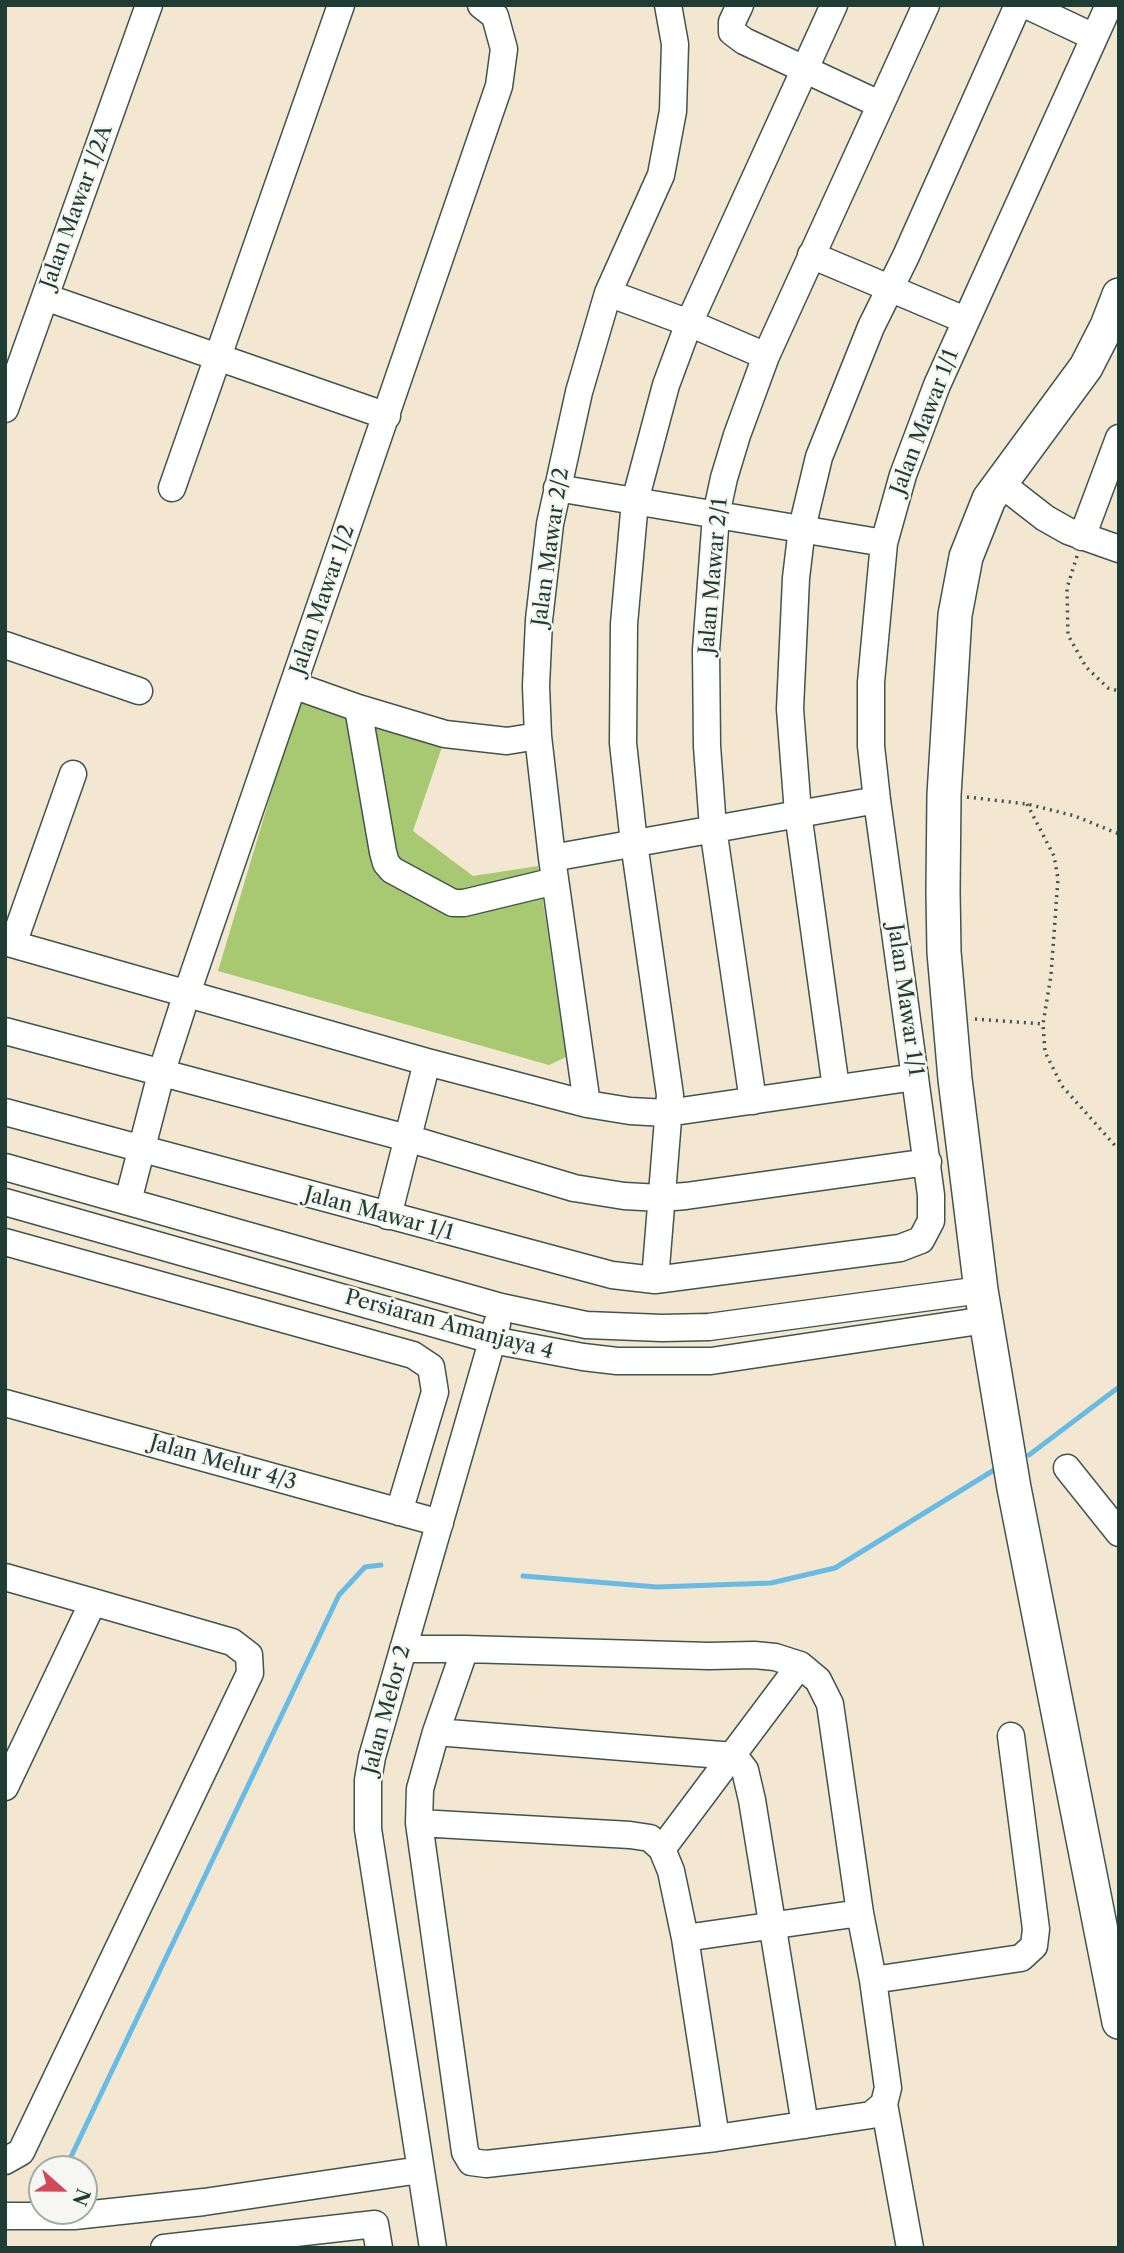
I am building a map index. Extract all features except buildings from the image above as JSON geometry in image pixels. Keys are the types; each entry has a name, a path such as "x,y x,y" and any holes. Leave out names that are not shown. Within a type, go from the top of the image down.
{"main road":[{"path":"1119,295 1086,367 1000,483 981,516 966,557 955,615 944,795 943,891 950,1017 983,1305 1014,1488 1119,2022"}],"street":[{"name":"Jalan Mawar 1/2A","path":"5,409 149,5"},
{"path":"172,488 341,5"},
{"name":"Jalan Mawar 1/2","path":"128,1201 187,993 499,86 504,49 495,16 481,5"},
{"name":"Jalan Mawar 2/2","path":"587,1104 538,736 536,686 539,620 550,524 579,392 608,293 661,175 673,111 675,44 668,5"},
{"path":"740,5 732,22 733,32 744,41 880,104"},
{"path":"656,1280 670,1095 634,843 623,730 624,624 635,501 666,385 689,323 834,5"},
{"name":"Jalan Mawar 2/1","path":"752,1101 713,828 707,746 706,650 716,515 737,435 766,356 926,5"},
{"path":"836,1088 798,813 790,709 796,578 802,528 819,457 871,327 1018,5"},
{"path":"1026,5 1094,37"},
{"name":"Jalan Mawar 1/1","path":"5,1112 601,1272 656,1280 900,1248 921,1240 931,1221 928,1162 877,800 872,746 871,682 884,542 903,475 965,320 1109,5"},
{"path":"811,255 965,320"},
{"path":"608,293 689,323 766,356"},
{"path":"45,297 387,416"},
{"path":"1082,537 1119,438"},
{"path":"1000,483 1045,517 1082,537 1119,549"},
{"path":"557,488 884,542"},
{"path":"5,645 139,691"},
{"path":"293,685 444,734 507,741 538,736"},
{"path":"358,708 386,863 392,870 453,903 464,903 554,869 634,843 877,800"},
{"path":"73,774 9,943 428,1062 587,1104 630,1111 667,1113 915,1077"},
{"path":"5,1031 407,1138 574,1188 624,1196 661,1198 928,1162"},
{"path":"388,1216 428,1062"},
{"name":"Persiaran Amanjaya 4","path":"5,1167 501,1307 586,1325 709,1327 983,1305"},
{"name":"Persiaran Amanjaya 4","path":"5,1202 492,1339 554,1353 617,1361 711,1361 983,1305"},
{"path":"5,1242 413,1355 431,1367 435,1392 398,1512"},
{"name":"Jalan Melor 2","path":"432,2248 366,1804 372,1758 501,1307"},
{"name":"Jalan Melur 4/3","path":"5,1402 440,1523"},
{"path":"1067,1468 1119,1533"},
{"path":"5,1577 232,1642 249,1655 250,1673 21,2152 5,2161"},
{"path":"5,1787 93,1602"},
{"path":"403,1649 754,1655 775,1657 800,1665 818,1680 830,1704 888,2088 884,2104 910,2248"},
{"path":"465,1649 436,1732 420,1789 419,1823 465,2152 471,2162 486,2164 716,2138 872,2115 884,2104"},
{"path":"662,1849 800,1665"},
{"path":"436,1732 734,1756 745,1770 752,1800 805,2125"},
{"path":"873,1980 1021,1958 1034,1946 1036,1929 1011,1736"},
{"path":"419,1823 630,1835 649,1838 662,1849 671,1871 685,1938 716,2138"},
{"path":"685,1938 860,1913"},
{"path":"5,2216 74,2216 204,2202 420,2169"},
{"path":"204,2202 210,2245"},
{"path":"164,2248 290,2241 375,2224 379,2248"}],"path":[{"path":"1082,537 1067,588 1068,635 1086,667 1108,688 1119,691"},
{"path":"944,795 1027,804 1075,816 1119,834"},
{"path":"1027,804 1054,856 1058,879 1051,975 1043,1024 1045,1052 1062,1086 1119,1150"},
{"path":"950,1017 1043,1024"}],"green space":[{"path":"301,693 442,747 413,831 473,876 538,866 566,1057 549,1065 218,971"}],"waterway":[{"path":"1029,1455 1119,1387"},
{"path":"523,1576 657,1587 771,1583 835,1568 999,1467"},
{"path":"72,2155 339,1595 365,1567 381,1565"}]}
